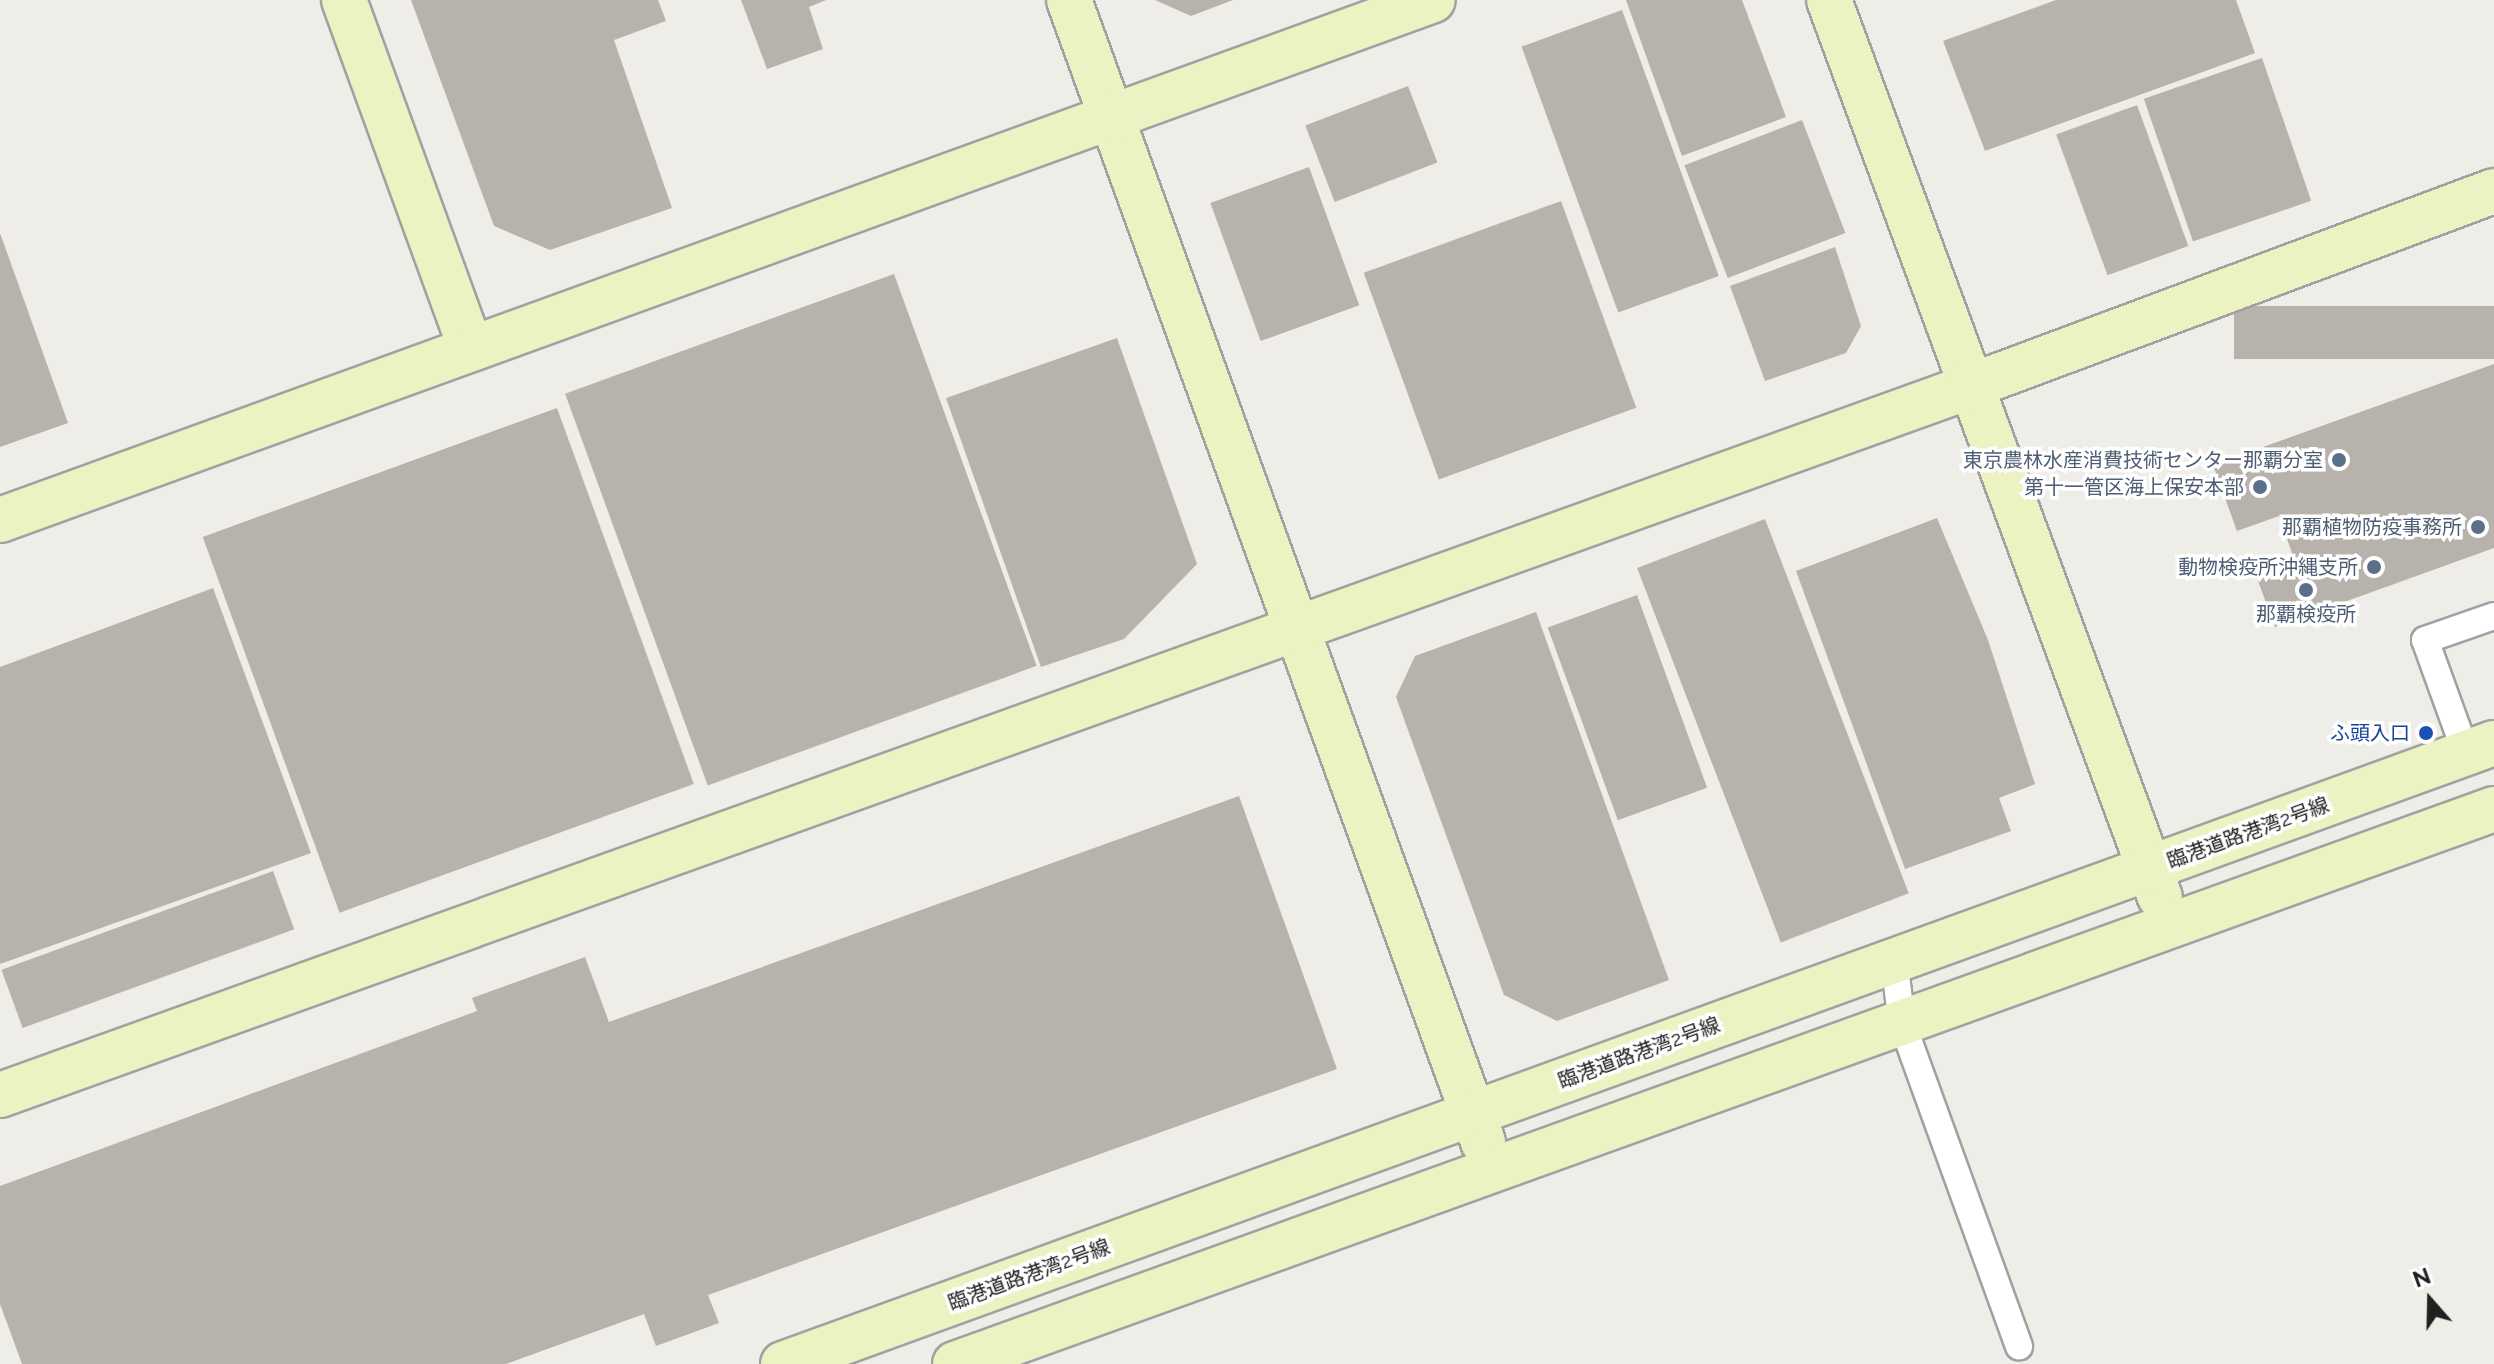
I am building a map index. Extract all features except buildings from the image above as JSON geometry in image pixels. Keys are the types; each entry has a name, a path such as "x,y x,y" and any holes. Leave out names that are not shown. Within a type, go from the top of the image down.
{"street":[{"path":"344,0 471,349"},
{"path":"1069,0 1492,1171"},
{"path":"0,520 1433,0"},
{"path":"1829,0 2170,926"},
{"path":"0,1095 1971,386 2494,191"},
{"name":"臨港道路港湾2号線","path":"783,1364 2480,748"},
{"path":"955,1364 2494,809"}],"lane":[{"path":"2480,748 2425,640 2494,616"},
{"path":"1894,960 1902,1023 2019,1346"}],"place":[{"name":"東京農林水産消費技術センター那覇分室","path":"2339,460"},
{"name":"第十一管区海上保安本部","path":"2260,487"},
{"name":"那覇植物防疫事務所","path":"2478,527"},
{"name":"動物検疫所沖縄支所","path":"2374,567"},
{"name":"那覇検疫所","path":"2306,590"},
{"name":"ふ頭入口","path":"2426,733"}]}
